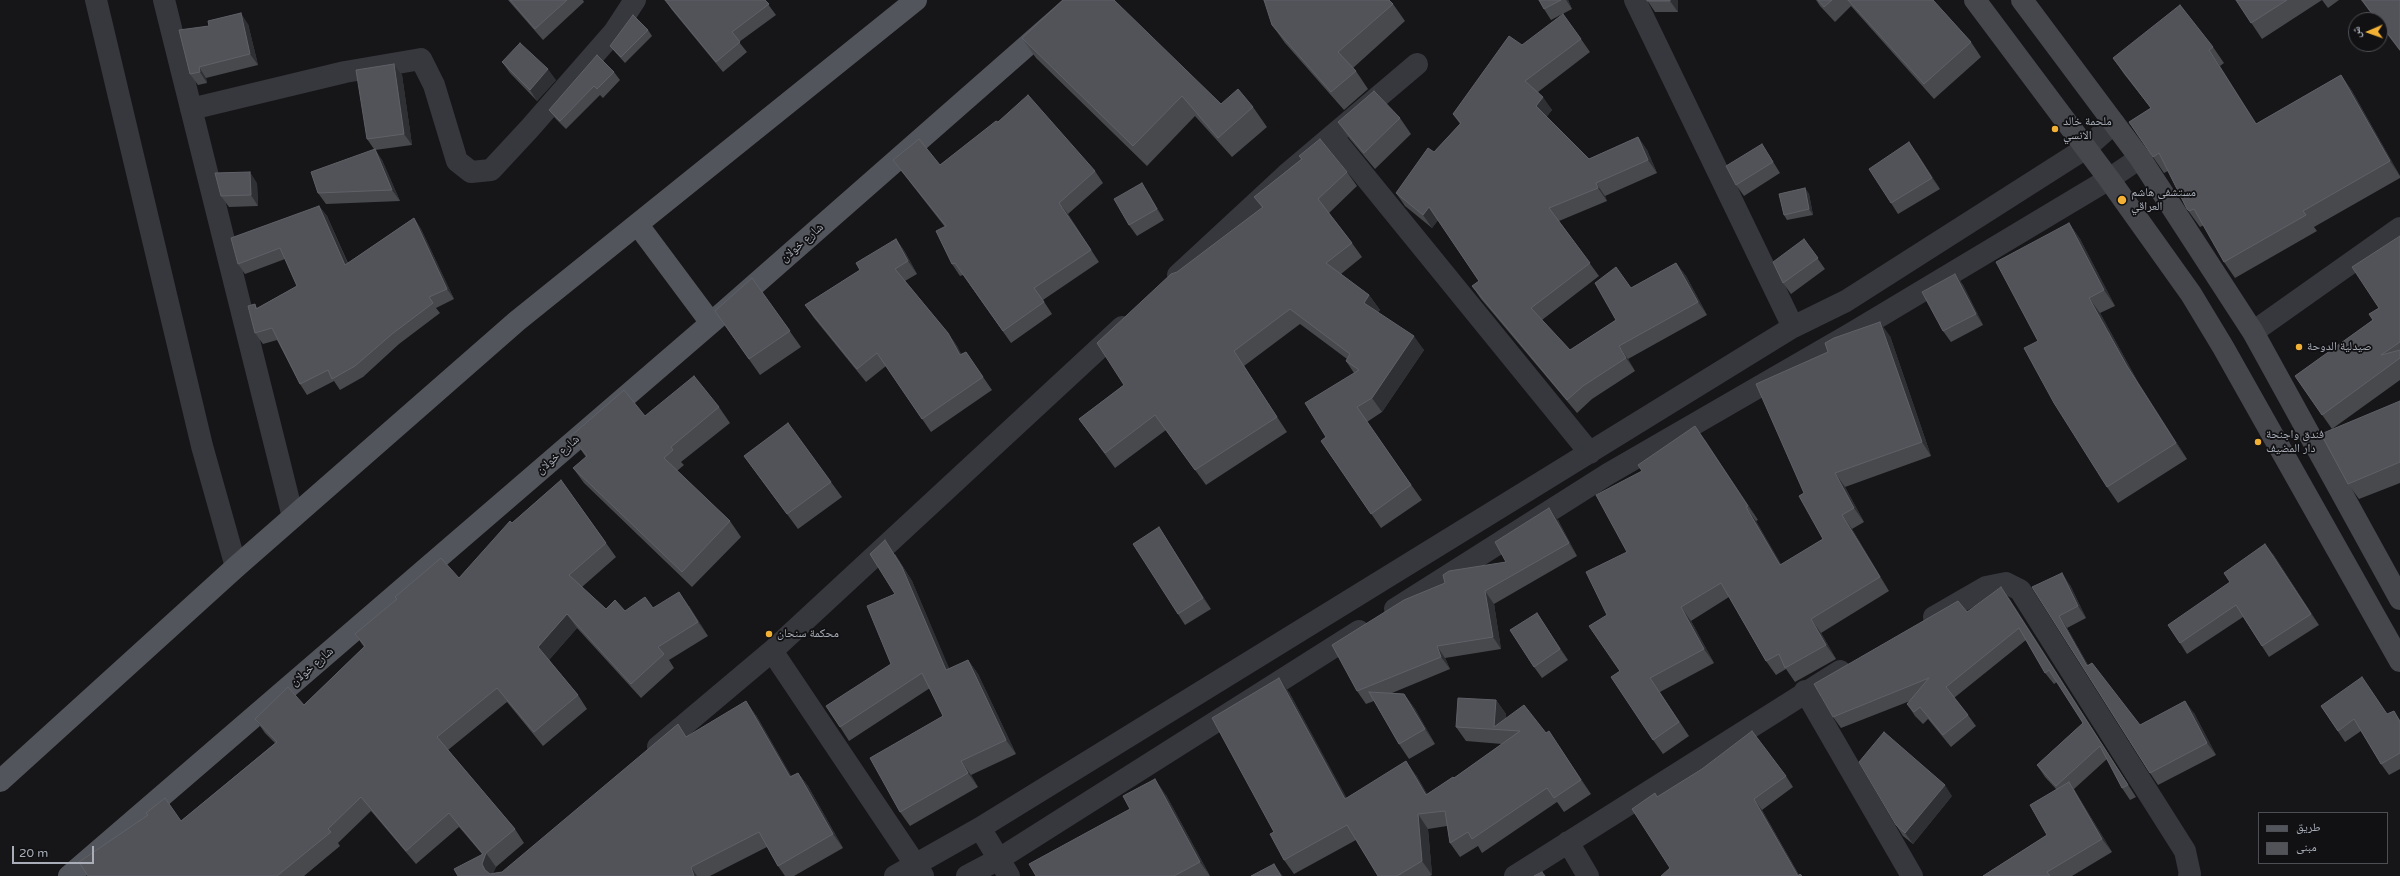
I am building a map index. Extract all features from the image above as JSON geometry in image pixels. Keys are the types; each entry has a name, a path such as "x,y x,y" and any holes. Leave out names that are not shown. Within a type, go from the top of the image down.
{"main road":[{"path":"0,781 236,567 517,321 916,0"},
{"name":"شارع خولان","path":"69,876 711,323 1079,0"},
{"path":"638,225 711,323"}],"street":[{"path":"96,0 202,446 236,567"},
{"path":"164,0 293,517"},
{"path":"191,109 345,72 421,59 434,85 457,160 471,172 490,170 530,128 614,32 635,0"},
{"path":"1635,0 1794,327"},
{"path":"1975,0 2109,179 2191,294 2223,347 2400,661"},
{"path":"2022,0 2140,158 2253,332 2400,598"},
{"path":"1163,288 1286,175 1417,64"},
{"path":"895,876 920,870 980,828 1794,327 1846,301 2086,148 2114,123"},
{"path":"1332,136 1590,453"},
{"path":"967,876 1004,868 1608,474 1852,333 2109,179 2140,158"},
{"path":"2253,332 2400,228"},
{"path":"644,758 772,651 1134,315"},
{"path":"1919,626 1986,587 2006,583 2020,590 2184,851 2190,874 2188,876"},
{"path":"772,651 920,870"},
{"path":"1515,876 1805,691 1859,660"},
{"path":"1805,691 1912,876"},
{"path":"980,828 1004,868"},
{"path":"1568,842 1588,876"}],"building":[{"path":"510,0 567,0 535,29"},
{"path":"665,0 765,0 769,4 732,32 740,42 716,62"},
{"path":"1063,0 1114,0 1221,104 1238,89 1253,107 1218,138 1182,96 1133,146 1022,38"},
{"path":"1264,0 1389,0 1393,4 1338,52 1356,71 1331,92 1272,25"},
{"path":"1539,0 1561,0 1544,9"},
{"path":"1670,0 1670,1 1647,1"},
{"path":"1818,0 1832,0 1824,7"},
{"path":"1848,0 1933,0 1971,42 1924,84"},
{"path":"2236,0 2287,0 2251,23"},
{"path":"2362,0 2400,0 2400,50 2388,34 2388,12 2371,12"},
{"path":"2180,5 2213,47 2209,50 2256,124 2341,75 2390,161 2303,211 2306,215 2224,262 2194,209 2189,211 2187,209 2159,153 2153,157 2129,122 2151,108 2113,58"},
{"path":"241,13 250,54 199,67 200,72 190,74 179,30 209,26 208,21"},
{"path":"1563,14 1581,39 1525,81 1543,97 1536,106 1589,159 1638,137 1648,160 1596,183 1598,188 1549,208 1590,263 1531,308 1570,350 1616,320 1595,283 1616,267 1631,288 1676,263 1698,302 1619,346 1626,358 1583,386 1567,400 1472,286 1479,281 1429,207 1423,215 1396,193 1428,148 1434,152 1461,123 1453,114 1509,36 1522,45"},
{"path":"633,15 648,30 621,57 610,46"},
{"path":"520,43 548,69 530,90 502,62"},
{"path":"597,55 614,72 597,89 594,86 560,121 549,110"},
{"path":"394,64 404,134 367,139 356,70"},
{"path":"1374,91 1400,118 1364,153 1338,122"},
{"path":"1028,95 1095,171 1059,203 1091,250 1034,288 1044,302 1003,331 955,263 952,264 936,231 946,226 893,160 919,139 940,165 996,121 998,122"},
{"path":"1320,139 1347,172 1318,199 1352,243 1326,263 1369,295 1364,303 1414,336 1372,398 1357,407 1411,485 1371,514 1321,441 1326,437 1305,403 1359,370 1346,361 1350,354 1290,309 1234,351 1277,417 1195,470 1155,415 1105,453 1079,419 1124,385 1097,343 1171,274 1177,272 1263,207 1254,197 1302,159 1299,156"},
{"path":"1909,142 1932,178 1891,203 1869,169"},
{"path":"1762,144 1773,162 1736,185 1726,166"},
{"path":"375,149 392,190 318,193 311,172"},
{"path":"250,172 251,195 221,196 215,173"},
{"path":"1142,183 1157,209 1129,225 1114,199"},
{"path":"1805,188 1809,209 1784,215 1779,194"},
{"path":"319,206 345,265 414,218 447,289 429,297 433,303 392,334 355,366 332,379 328,370 300,384 272,328 255,333 248,306 255,304 256,309 297,286 280,248 238,264 231,238"},
{"path":"2069,223 2104,290 2089,298 2127,366 2176,443 2107,487 2054,403 2024,348 2038,341 1996,262"},
{"path":"2400,236 2400,342 2381,355 2400,350 2400,358 2322,415 2295,376 2373,320 2369,314 2379,308 2352,267"},
{"path":"896,239 908,261 895,269 948,333 960,355 966,352 983,377 922,419 877,353 857,369 805,305 860,270 856,263"},
{"path":"1804,239 1818,258 1783,283 1773,262"},
{"path":"1955,274 1976,314 1943,331 1922,292"},
{"path":"752,278 790,331 749,359 715,311"},
{"path":"1880,322 1922,442 1835,473 1854,508 1842,515 1880,577 1811,619 1826,645 1785,668 1779,654 1766,661 1721,583 1681,607 1704,649 1650,678 1679,722 1653,740 1611,677 1620,671 1589,626 1607,615 1586,572 1627,552 1596,495 1642,471 1638,465 1695,426 1748,506 1746,507 1780,565 1823,539 1799,496 1804,493 1756,384 1828,352 1825,343 1834,338"},
{"path":"694,376 719,407 671,447 673,450 664,458 730,521 682,572 573,468 587,456 571,436 624,390 645,416"},
{"path":"2400,401 2400,462 2348,484 2321,434"},
{"path":"788,423 831,482 787,514 744,456"},
{"path":"561,480 606,543 569,575 606,609 615,600 625,611 645,597 653,608 679,592 698,622 658,647 664,654 631,684 567,614 538,647 578,695 534,732 497,688 437,737 515,829 486,853 482,864 485,870 490,874 502,872 678,724 686,737 746,701 790,777 798,773 833,834 778,866 759,832 691,867 694,876 458,876 454,869 483,854 449,813 406,851 361,797 328,829 331,832 277,876 88,876 79,862 148,815 146,813 165,798 181,821 277,742 255,719 288,687 304,705 365,646 355,634 397,599 395,597 441,558 459,578 510,521 512,523"},
{"path":"1549,508 1569,543 1485,591 1493,637 1437,646 1441,657 1357,691 1332,645 1404,600 1445,583 1443,575 1449,571 1506,562 1495,542"},
{"path":"1159,527 1203,598 1178,614 1133,544"},
{"path":"885,540 902,567 946,670 968,660 1006,740 961,761 968,773 900,812 870,758 943,716 922,673 840,727 826,706 891,664 867,606 895,594 870,554"},
{"path":"2265,544 2311,614 2262,646 2236,605 2180,643 2168,625 2230,582 2224,573"},
{"path":"2062,573 2078,606 2059,616 2087,666 2092,663 2140,725 2185,701 2207,743 2150,773 2032,587"},
{"path":"2001,587 2128,785 2122,788 2100,746 2056,786 2037,765 2083,723 2049,670 2045,673 2019,628 1946,687 1968,715 1943,735 1920,707 1914,712 1907,704 1929,678 1833,717 1814,684 1958,601 1967,612"},
{"path":"1537,613 1560,649 1534,667 1510,630"},
{"path":"2362,677 2387,714 2394,711 2400,722 2400,753 2381,764 2354,719 2338,731 2321,706"},
{"path":"1279,678 1345,799 1406,761 1426,795 1453,777 1454,778 1520,731 1456,727 1458,698 1496,700 1494,727 1524,705 1546,733 1549,731 1581,780 1554,798 1547,788 1472,839 1468,832 1450,843 1445,811 1418,814 1422,861 1397,876 1378,876 1347,825 1284,860 1270,834 1274,832 1212,718"},
{"path":"1369,692 1404,694 1425,729 1399,744"},
{"path":"1752,731 1786,776 1754,799 1798,876 1661,876 1670,868 1632,809 1655,793 1657,797 1702,769"},
{"path":"1884,732 1945,785 1905,833 1896,825 1859,762"},
{"path":"1155,779 1200,862 1174,876 1036,876 1029,864 1130,809 1123,796"},
{"path":"2069,782 2102,839 2047,872 2050,876 1983,876 2047,835 2030,805"},
{"path":"1274,864 1281,876 1251,876"},
{"path":"1542,872 1545,876 1534,876"}],"place":[{"name":"ملحمة خالد الانسي","path":"2055,129"},
{"name":"مستشفى هاشم العراقي","path":"2122,200"},
{"name":"صيدلية الدوحة","path":"2299,347"},
{"name":"فندق واجنحة دار المضيف","path":"2258,442"},
{"name":"محكمة سنحان","path":"769,634"}]}
